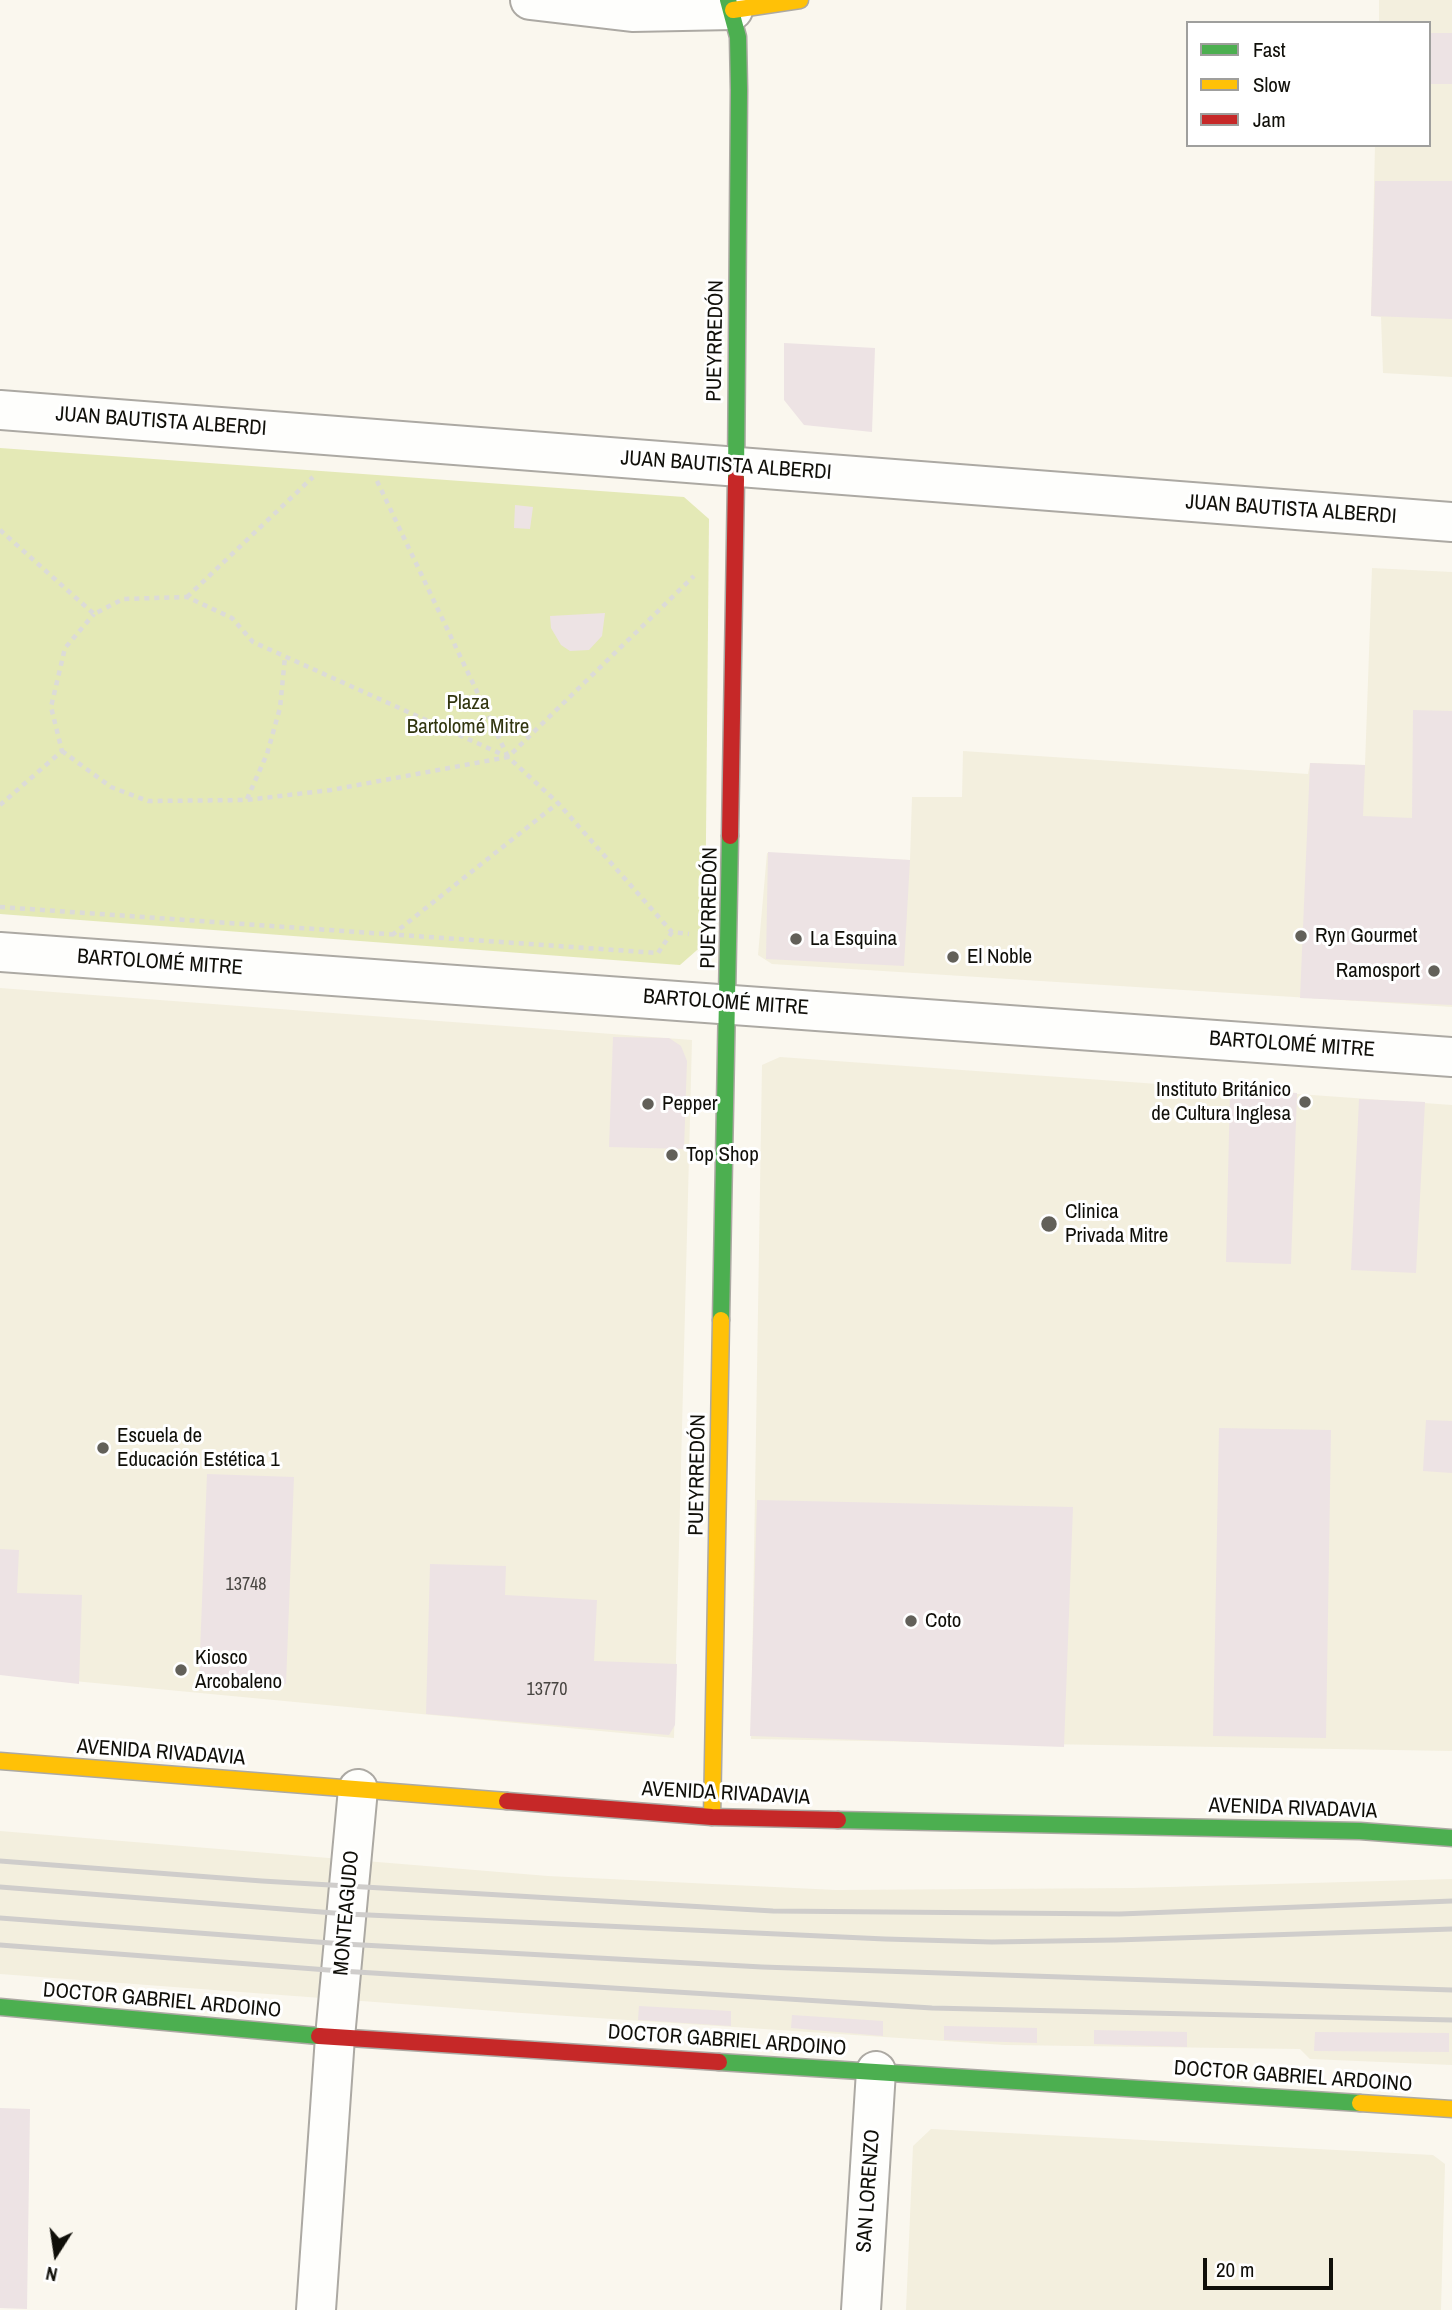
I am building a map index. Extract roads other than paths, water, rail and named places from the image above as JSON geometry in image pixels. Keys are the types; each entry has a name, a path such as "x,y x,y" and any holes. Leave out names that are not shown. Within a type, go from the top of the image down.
{"main road":[{"path":"731,5 800,0"},
{"name":"PUEYRREDÓN","path":"712,1817 731,939 736,536 739,90 738,37 731,5"},
{"name":"AVENIDA RIVADAVIA","path":"0,1761 712,1817 1360,1831 1452,1839"},
{"path":"1360,1831 1413,1819"},
{"name":"DOCTOR GABRIEL ARDOINO","path":"0,2007 335,2037 1452,2109"}],"street":[{"path":"530,0 632,12 731,5"},
{"name":"JUAN BAUTISTA ALBERDI","path":"0,410 1452,523"},
{"name":"BARTOLOMÉ MITRE","path":"0,952 1452,1057"},
{"name":"MONTEAGUDO","path":"316,2310 335,2037 358,1789"},
{"name":"SAN LORENZO","path":"861,2310 876,2071"}],"railway":[{"path":"0,1861 262,1881 773,1911 1120,1914 1452,1901"},
{"path":"0,1887 347,1914 885,1939 992,1942 1116,1940 1452,1929"},
{"path":"0,1918 344,1944 762,1967 1452,1990"},
{"path":"0,1945 341,1971 932,2008 1452,2020"}],"place":[{"name":"Ryn Gourmet","path":"1301,936"},
{"name":"La Esquina","path":"796,939"},
{"name":"El Noble","path":"953,957"},
{"name":"Ramosport","path":"1434,971"},
{"name":"Instituto Británico de Cultura Inglesa","path":"1305,1102"},
{"name":"Pepper","path":"648,1104"},
{"name":"Top Shop","path":"672,1155"},
{"name":"Clinica Privada Mitre","path":"1049,1224"},
{"name":"Escuela de Educación Estética 1","path":"103,1448"},
{"name":"Coto","path":"911,1621"},
{"name":"Kiosco Arcobaleno","path":"181,1670"}],"park label":[{"name":"Plaza Bartolomé Mitre","path":"468,715"}]}
